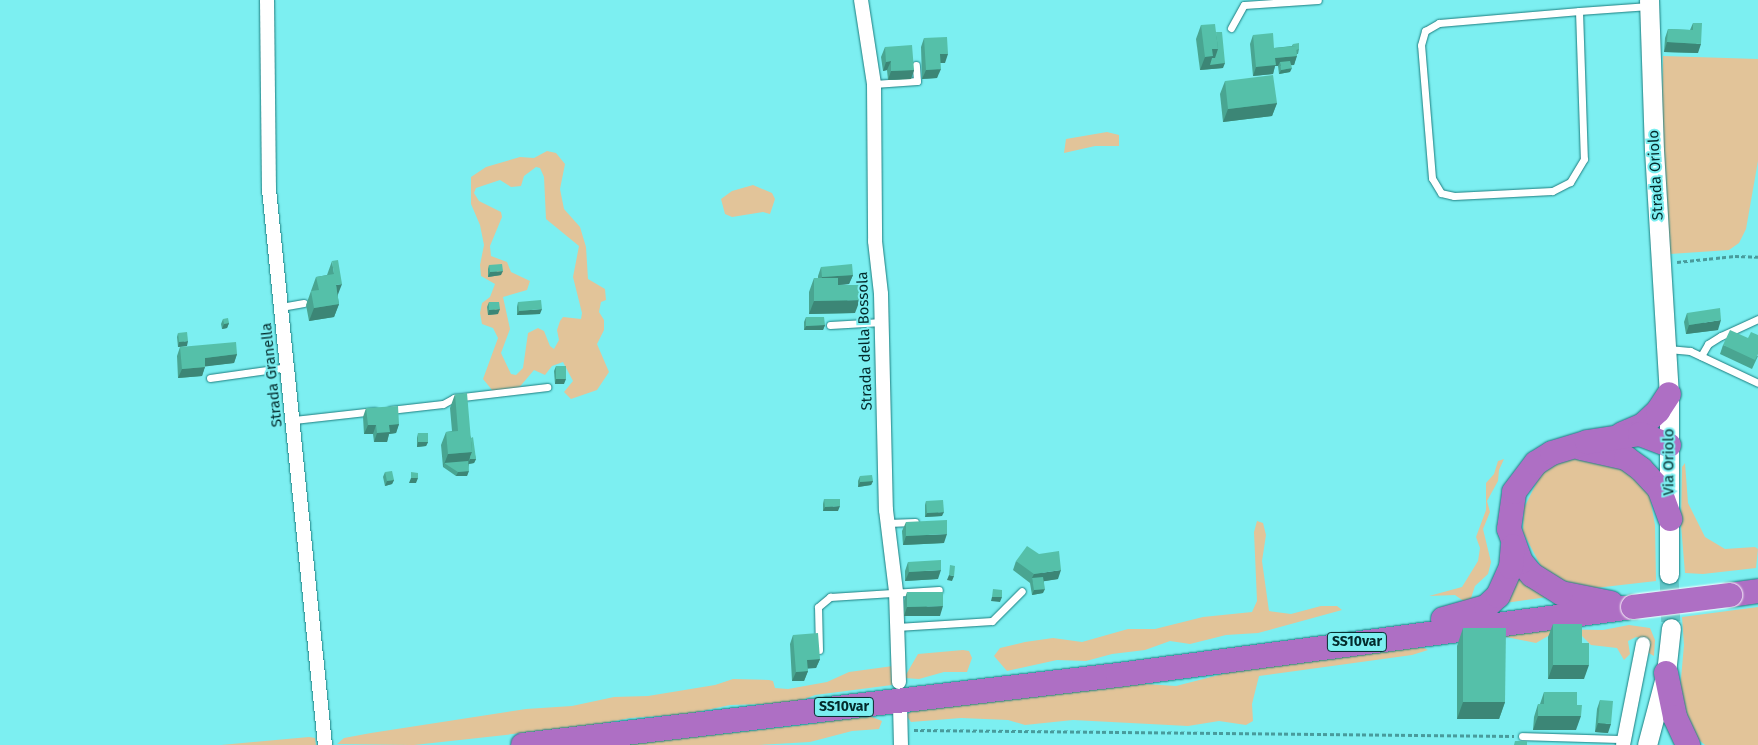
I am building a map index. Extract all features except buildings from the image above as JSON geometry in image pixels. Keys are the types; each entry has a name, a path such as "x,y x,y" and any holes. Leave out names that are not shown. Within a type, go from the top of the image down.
{"highway":[{"path":"1423,634 1434,621 1486,607 1498,596 1511,567 1513,546 1510,510 1519,484 1536,463 1570,447 1620,435 1643,425 1658,411 1669,394"},
{"path":"1620,435 1640,434 1669,445"},
{"path":"1626,458 1643,456 1669,445"},
{"path":"1570,447 1595,448 1626,458 1659,488 1670,519"},
{"path":"1513,546 1521,562 1546,586 1561,593 1602,606"},
{"name":"SS10var","path":"523,745 1118,675 1423,634 1602,606 1633,607 1758,591"},
{"path":"1730,595 1758,598"},
{"path":"1666,673 1675,717 1688,745"}],"street":[{"name":"Strada Granella","path":"267,0 267,150 325,745"},
{"name":"Strada della Bossola","path":"861,0 874,84 875,241 882,322 887,523 896,592 899,682"},
{"name":"Strada Oriolo","path":"1649,3 1661,264 1667,349"},
{"name":"Via Oriolo","path":"1667,349 1669,394 1669,574"},
{"path":"1647,745 1666,673 1671,628"},
{"path":"1624,742 1643,644"},
{"path":"900,704 901,745"}],"lane":[{"path":"1231,28 1244,5 1318,0"},
{"path":"1579,11 1584,158 1570,182 1552,191 1454,196 1441,193 1432,178 1421,45 1425,31 1439,23 1649,3"},
{"path":"874,84 917,81 916,65"},
{"path":"281,307 304,303"},
{"path":"1701,356 1708,344 1758,319"},
{"path":"830,324 882,322"},
{"path":"1667,349 1690,351 1758,382"},
{"path":"210,378 288,367"},
{"path":"294,420 443,404 454,398 547,388"},
{"path":"887,523 918,522"},
{"path":"819,650 818,607 830,598 939,590"},
{"path":"898,627 992,621 1022,592"},
{"path":"1522,736 1624,742"}],"path":[{"path":"1661,264 1735,256 1758,257"},
{"path":"900,729 1522,736"}],"shaded area":[{"path":"1663,56 1758,59 1758,161 1746,229 1739,243 1729,250 1670,254 1661,151"},
{"path":"1107,132 1119,135 1119,146 1095,146 1064,153 1066,139"},
{"path":"547,151 556,153 565,164 560,189 564,209 580,227 586,247 588,279 605,289 606,300 601,302 599,312 604,320 604,330 597,344 609,372 597,390 571,399 564,392 573,381 563,362 552,366 545,375 534,370 517,390 497,396 483,379 498,338 493,328 482,324 480,313 482,303 490,297 495,284 481,276 480,265 484,245 480,225 471,204 471,177 486,167 520,157 534,158","holes":["536,167 540,168 544,177 546,219 579,246 573,277 582,313 581,319 563,317 557,330 559,340 554,349 550,346 544,331 538,328 528,333 523,368 516,375 511,374 501,353 510,329 503,297 527,290 530,281 511,272 507,262 491,256 490,246 502,217 501,212 479,201 474,193 476,188 500,180 511,187 521,186 524,176"]},
{"path":"753,185 772,193 775,199 770,214 763,212 732,217 725,214 721,199 732,191"},
{"path":"1569,456 1617,459 1649,492 1655,525 1656,581 1595,588 1560,582 1543,570 1523,532 1524,508 1541,474"},
{"path":"1504,459 1499,470 1498,481 1487,501 1490,512 1483,529 1491,562 1488,574 1475,586 1470,601 1465,602 1455,595 1429,596 1462,587 1478,561 1480,548 1476,537 1486,510 1486,483 1494,474 1498,461"},
{"path":"1685,463 1688,503 1705,537 1725,549 1755,547 1758,549 1756,568 1703,574 1685,573 1681,525 1682,467"},
{"path":"1257,521 1263,523 1266,535 1262,561 1269,611 1291,614 1321,606 1337,606 1342,610 1258,633 1226,635 1190,644 1170,641 1145,650 1112,654 1086,661 1057,660 1007,671 994,656 1000,648 1025,642 1053,638 1082,642 1128,629 1155,629 1203,617 1252,612 1257,601 1254,532"},
{"path":"1516,564 1548,597 1498,604"},
{"path":"1758,607 1758,745 1705,745 1693,735 1679,701 1684,645 1682,617"},
{"path":"1629,625 1650,628 1655,640 1654,656 1647,652 1648,640 1636,637 1628,641 1630,654 1624,660 1617,648 1591,645 1582,636 1555,632 1536,643 1496,635 1545,629 1603,630"},
{"path":"1424,648 1428,650 1412,655 1259,676 1252,704 1253,721 1246,725 1219,721 1188,726 1073,720 1025,725 1008,720 961,718 911,722 906,715 914,710 1081,690 1145,684 1176,686 1246,668 1382,649"},
{"path":"969,651 972,658 967,672 944,672 919,679 904,678 918,654"},
{"path":"893,666 892,685 815,695 794,703 730,705 688,714 630,718 595,725 414,745 337,744 344,738 371,733 526,709 572,706 614,697 648,696 715,685 733,679 769,680 773,681 775,688 788,689 827,682 849,672"},
{"path":"867,715 882,721 879,729 852,731 810,742 758,745 618,745 805,725"},
{"path":"315,738 316,745 221,745"}],"tunnel":[{"path":"1669,574 1671,628"}]}
